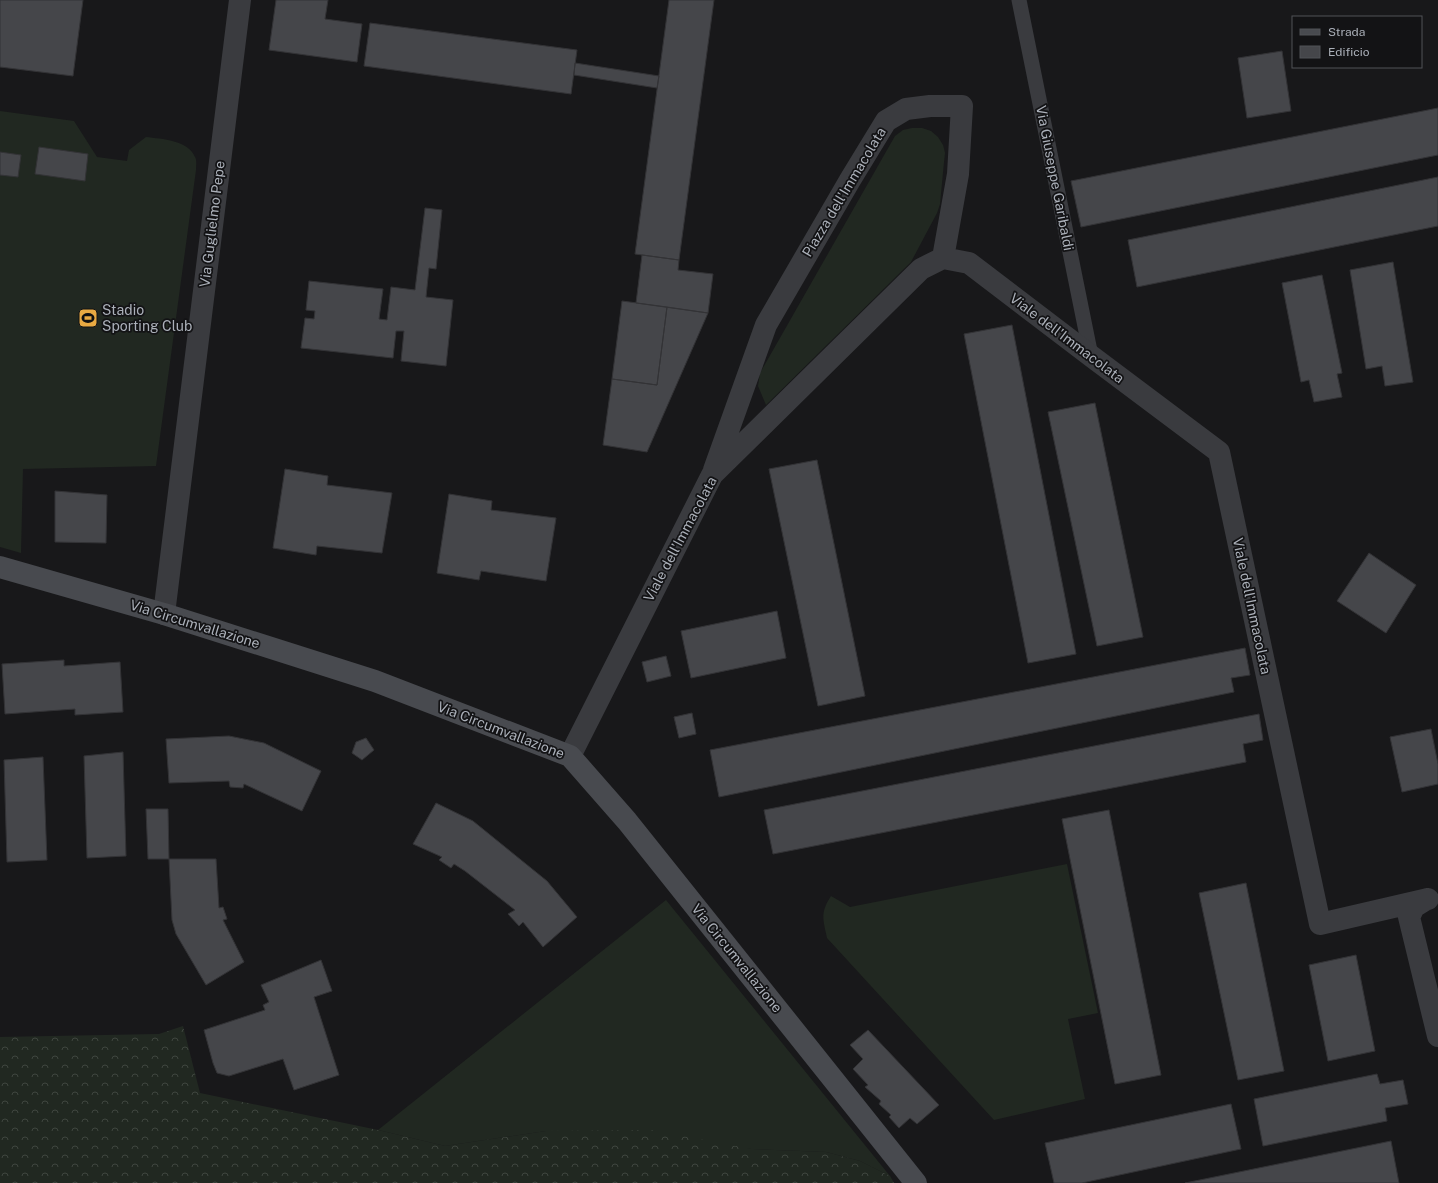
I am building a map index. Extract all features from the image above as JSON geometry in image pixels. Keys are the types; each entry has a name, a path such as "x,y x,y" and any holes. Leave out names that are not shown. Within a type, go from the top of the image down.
{"street":[{"name":"Via Guglielmo Pepe","path":"164,614 240,0"},
{"name":"Piazza dell'Immacolata","path":"712,475 766,326 850,180 886,121 906,109 930,106 962,106 958,174 943,258"},
{"name":"Viale dell'Immacolata","path":"570,756 712,475 921,269 943,258 969,263 1219,452 1320,924 1434,899"},
{"name":"Via Circumvallazione","path":"0,567 164,614 376,681 570,756 627,821 916,1183"},
{"path":"1434,899 1414,907 1409,917 1438,1036"}],"lane":[{"name":"Via Giuseppe Garibaldi","path":"1019,0 1091,356"}],"green space":[{"name":"Stadio Sporting Club","path":"0,111 74,121 97,157 127,161 129,150 146,137 174,141 187,147 192,151 196,158 196,170 156,466 23,469 21,553 0,547"},
{"path":"922,128 931,131 938,137 943,145 945,153 940,204 937,213 911,262 766,405 758,386 760,373 895,136 903,130"},
{"path":"1067,864 1098,1013 1068,1019 1085,1099 994,1120 827,938 823,916 825,907 831,896 850,907"},
{"path":"666,900 890,1176 860,1161 826,1152 752,1149 546,1131 445,1146 378,1130"},
{"path":"183,1026 200,1093 378,1130 445,1146 546,1131 651,1130 752,1149 826,1152 860,1161 890,1176 894,1183 0,1183 0,1037 159,1034"}],"building":[{"path":"0,0 83,0 73,76 0,67"},
{"path":"276,0 328,0 325,19 362,24 357,62 269,50"},
{"path":"669,0 714,0 679,260 635,254"},
{"path":"370,23 577,50 571,94 364,66"},
{"path":"1282,51 1291,111 1247,118 1238,58"},
{"path":"575,63 659,76 657,88 574,75"},
{"path":"1438,108 1438,155 1081,227 1071,181"},
{"path":"39,147 88,154 85,181 35,174"},
{"path":"0,152 21,155 18,177 0,175"},
{"path":"1438,177 1438,226 1137,287 1128,240"},
{"path":"425,208 442,210 436,269 429,268 426,297 453,300 446,366 401,361 404,331 396,331 393,358 301,348 305,318 314,319 315,311 306,310 309,281 383,289 379,319 387,320 391,287 415,290"},
{"path":"642,255 679,260 678,270 713,274 708,313 636,303"},
{"path":"1393,262 1413,382 1385,386 1382,366 1366,369 1350,270"},
{"path":"1322,275 1342,373 1337,374 1342,397 1314,402 1309,380 1301,382 1282,283"},
{"path":"622,301 667,307 657,385 612,379"},
{"path":"667,307 708,313 647,452 603,445 612,379 657,385"},
{"path":"1012,325 1076,654 1028,663 964,334"},
{"path":"1095,403 1143,637 1097,646 1048,412"},
{"path":"817,460 865,696 818,706 769,469"},
{"path":"285,469 328,476 327,485 392,493 382,553 317,546 316,555 273,548"},
{"path":"55,491 107,495 106,543 55,542"},
{"path":"449,494 492,501 491,510 556,518 546,581 481,571 479,580 437,573"},
{"path":"1369,553 1416,585 1386,633 1337,601"},
{"path":"777,611 786,658 691,678 681,631"},
{"path":"1245,648 1250,675 1231,678 1234,692 719,797 710,750"},
{"path":"666,656 671,676 647,682 642,662"},
{"path":"64,660 64,666 120,662 123,712 75,715 75,709 5,714 2,664"},
{"path":"692,713 696,734 679,738 674,717"},
{"path":"1259,714 1263,740 1243,744 1246,762 773,854 764,810"},
{"path":"1431,729 1438,764 1438,784 1402,792 1390,737"},
{"path":"229,736 264,743 321,771 302,811 244,784 243,788 230,787 229,781 169,783 166,739"},
{"path":"366,738 374,750 362,760 352,753 356,742"},
{"path":"123,752 126,856 87,858 84,756"},
{"path":"43,757 47,860 7,862 4,760"},
{"path":"436,803 473,821 547,881 577,917 543,947 523,922 519,926 508,914 515,910 465,871 454,864 451,868 439,860 442,857 413,844"},
{"path":"146,809 168,809 169,859 148,859"},
{"path":"1109,810 1161,1075 1115,1084 1062,819"},
{"path":"169,859 216,859 219,908 223,907 227,919 223,920 244,962 206,985 176,934 172,920"},
{"path":"1246,883 1284,1071 1238,1080 1199,893"},
{"path":"1356,955 1375,1051 1328,1061 1309,965"},
{"path":"321,960 332,991 314,997 339,1075 294,1090 283,1059 229,1076 217,1073 204,1030 265,1010 263,1005 269,1002 261,985"},
{"path":"868,1030 939,1105 917,1124 910,1118 899,1128 889,1117 891,1115 879,1104 881,1101 865,1087 868,1085 853,1069 863,1059 850,1045"},
{"path":"1377,1074 1380,1084 1403,1080 1408,1104 1385,1108 1387,1121 1263,1146 1254,1099"},
{"path":"1231,1104 1241,1149 1082,1183 1054,1183 1045,1143"},
{"path":"1391,1141 1399,1183 1185,1183"}],"place":[{"name":"Stadio Sporting Club","path":"88,318"}]}
